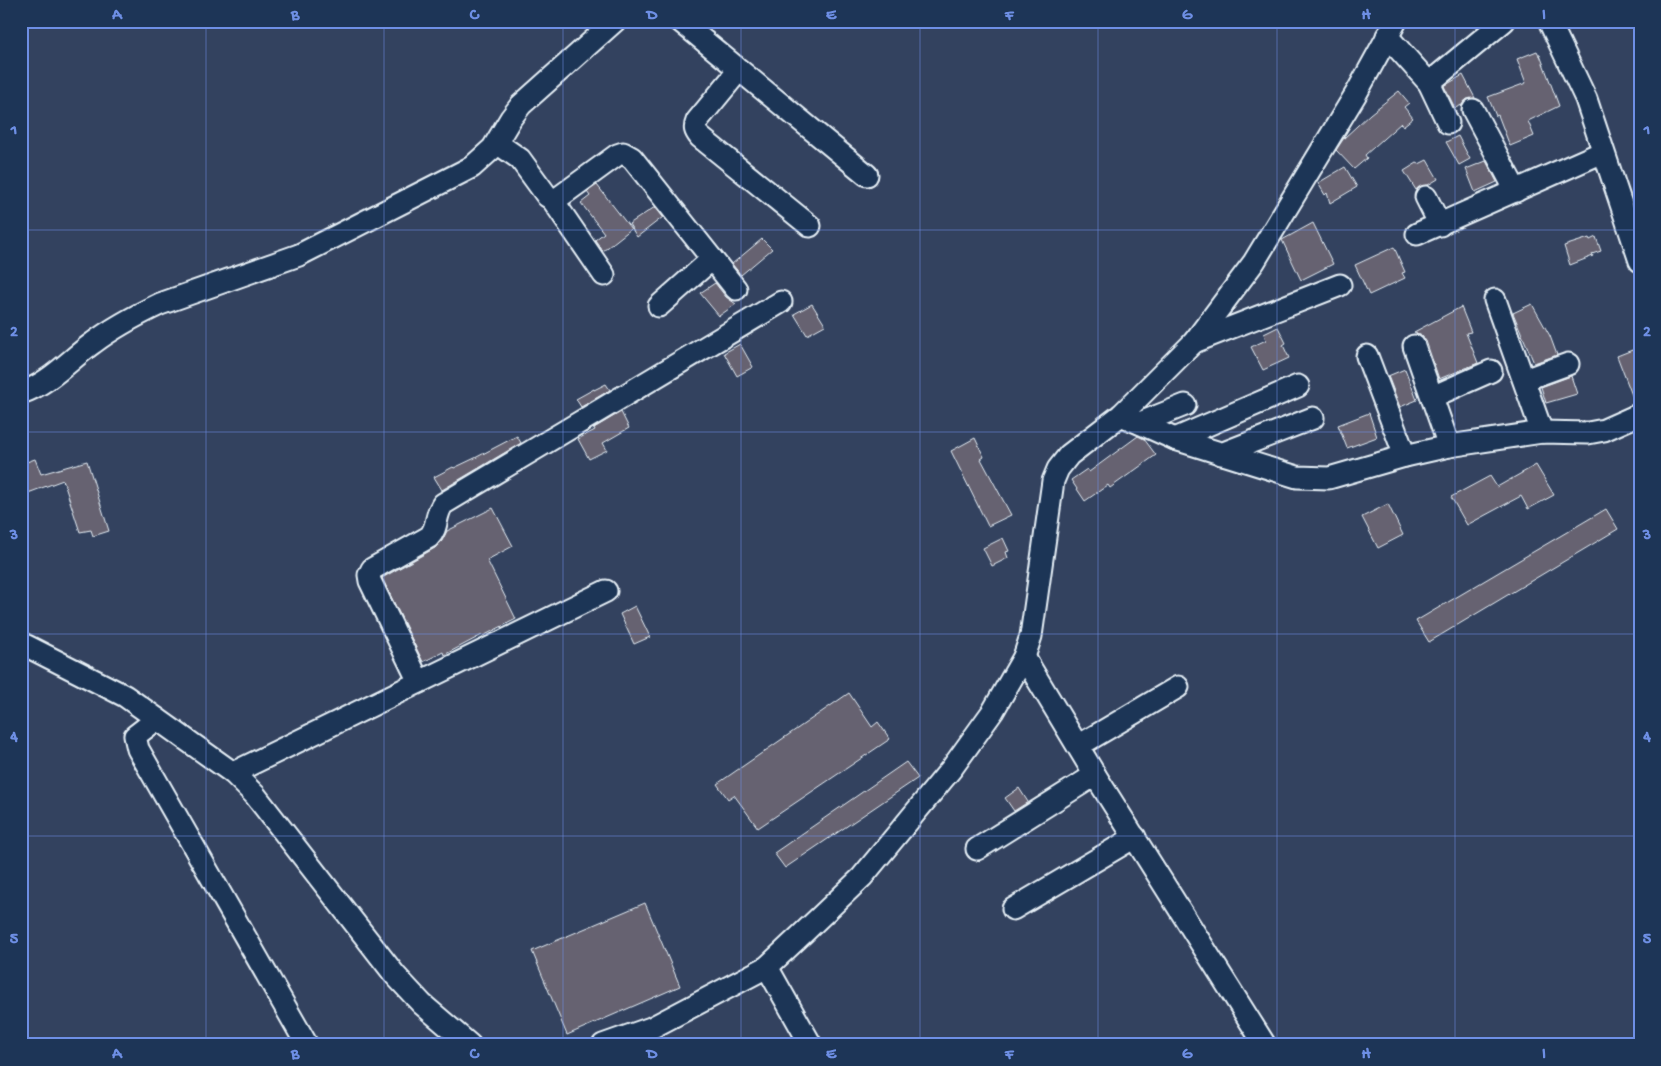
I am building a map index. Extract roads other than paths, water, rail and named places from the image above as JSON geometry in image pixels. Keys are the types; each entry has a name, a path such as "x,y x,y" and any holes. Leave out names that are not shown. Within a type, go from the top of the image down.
{"street":[{"path":"21,393 53,376 94,342 145,311 160,304 299,256 472,167 485,158 521,106 615,21"},
{"path":"680,21 867,175"},
{"path":"1429,83 1504,21"},
{"path":"1549,21 1586,99 1640,261"},
{"path":"1130,419 1194,342 1254,262 1356,92 1391,29 1429,83 1448,123"},
{"path":"739,70 697,120 696,132 810,226"},
{"path":"1473,110 1516,191"},
{"path":"497,143 520,158 547,196 552,199 604,275"},
{"path":"1417,234 1603,152"},
{"path":"552,199 558,198 617,154 623,154 632,158 736,289"},
{"path":"1426,197 1440,225"},
{"path":"659,306 712,259"},
{"path":"1194,342 1340,285"},
{"path":"1494,300 1542,432"},
{"path":"418,682 370,581 369,575 372,569 429,537 434,532 438,511 443,504 781,302"},
{"path":"1414,346 1449,446"},
{"path":"1367,356 1406,456"},
{"path":"1524,380 1568,364"},
{"path":"1432,397 1491,371"},
{"path":"1175,439 1298,386"},
{"path":"603,1045 651,1028 766,968 862,876 952,768 993,711 1024,658 1031,636 1053,481 1058,469 1069,455 1130,419 1185,405"},
{"path":"1130,419 1175,439 1297,478 1315,479 1329,478 1449,446 1542,432 1588,433 1604,430 1640,414"},
{"path":"1222,454 1313,418"},
{"path":"233,773 606,590"},
{"path":"21,643 125,696 233,773 255,795 395,975 422,1004 470,1045"},
{"path":"1024,658 1095,775 1265,1045"},
{"path":"1078,746 1178,687"},
{"path":"157,719 135,736 138,749 307,1045"},
{"path":"977,849 1095,775"},
{"path":"1013,909 1135,837"},
{"path":"766,968 811,1045"}]}
